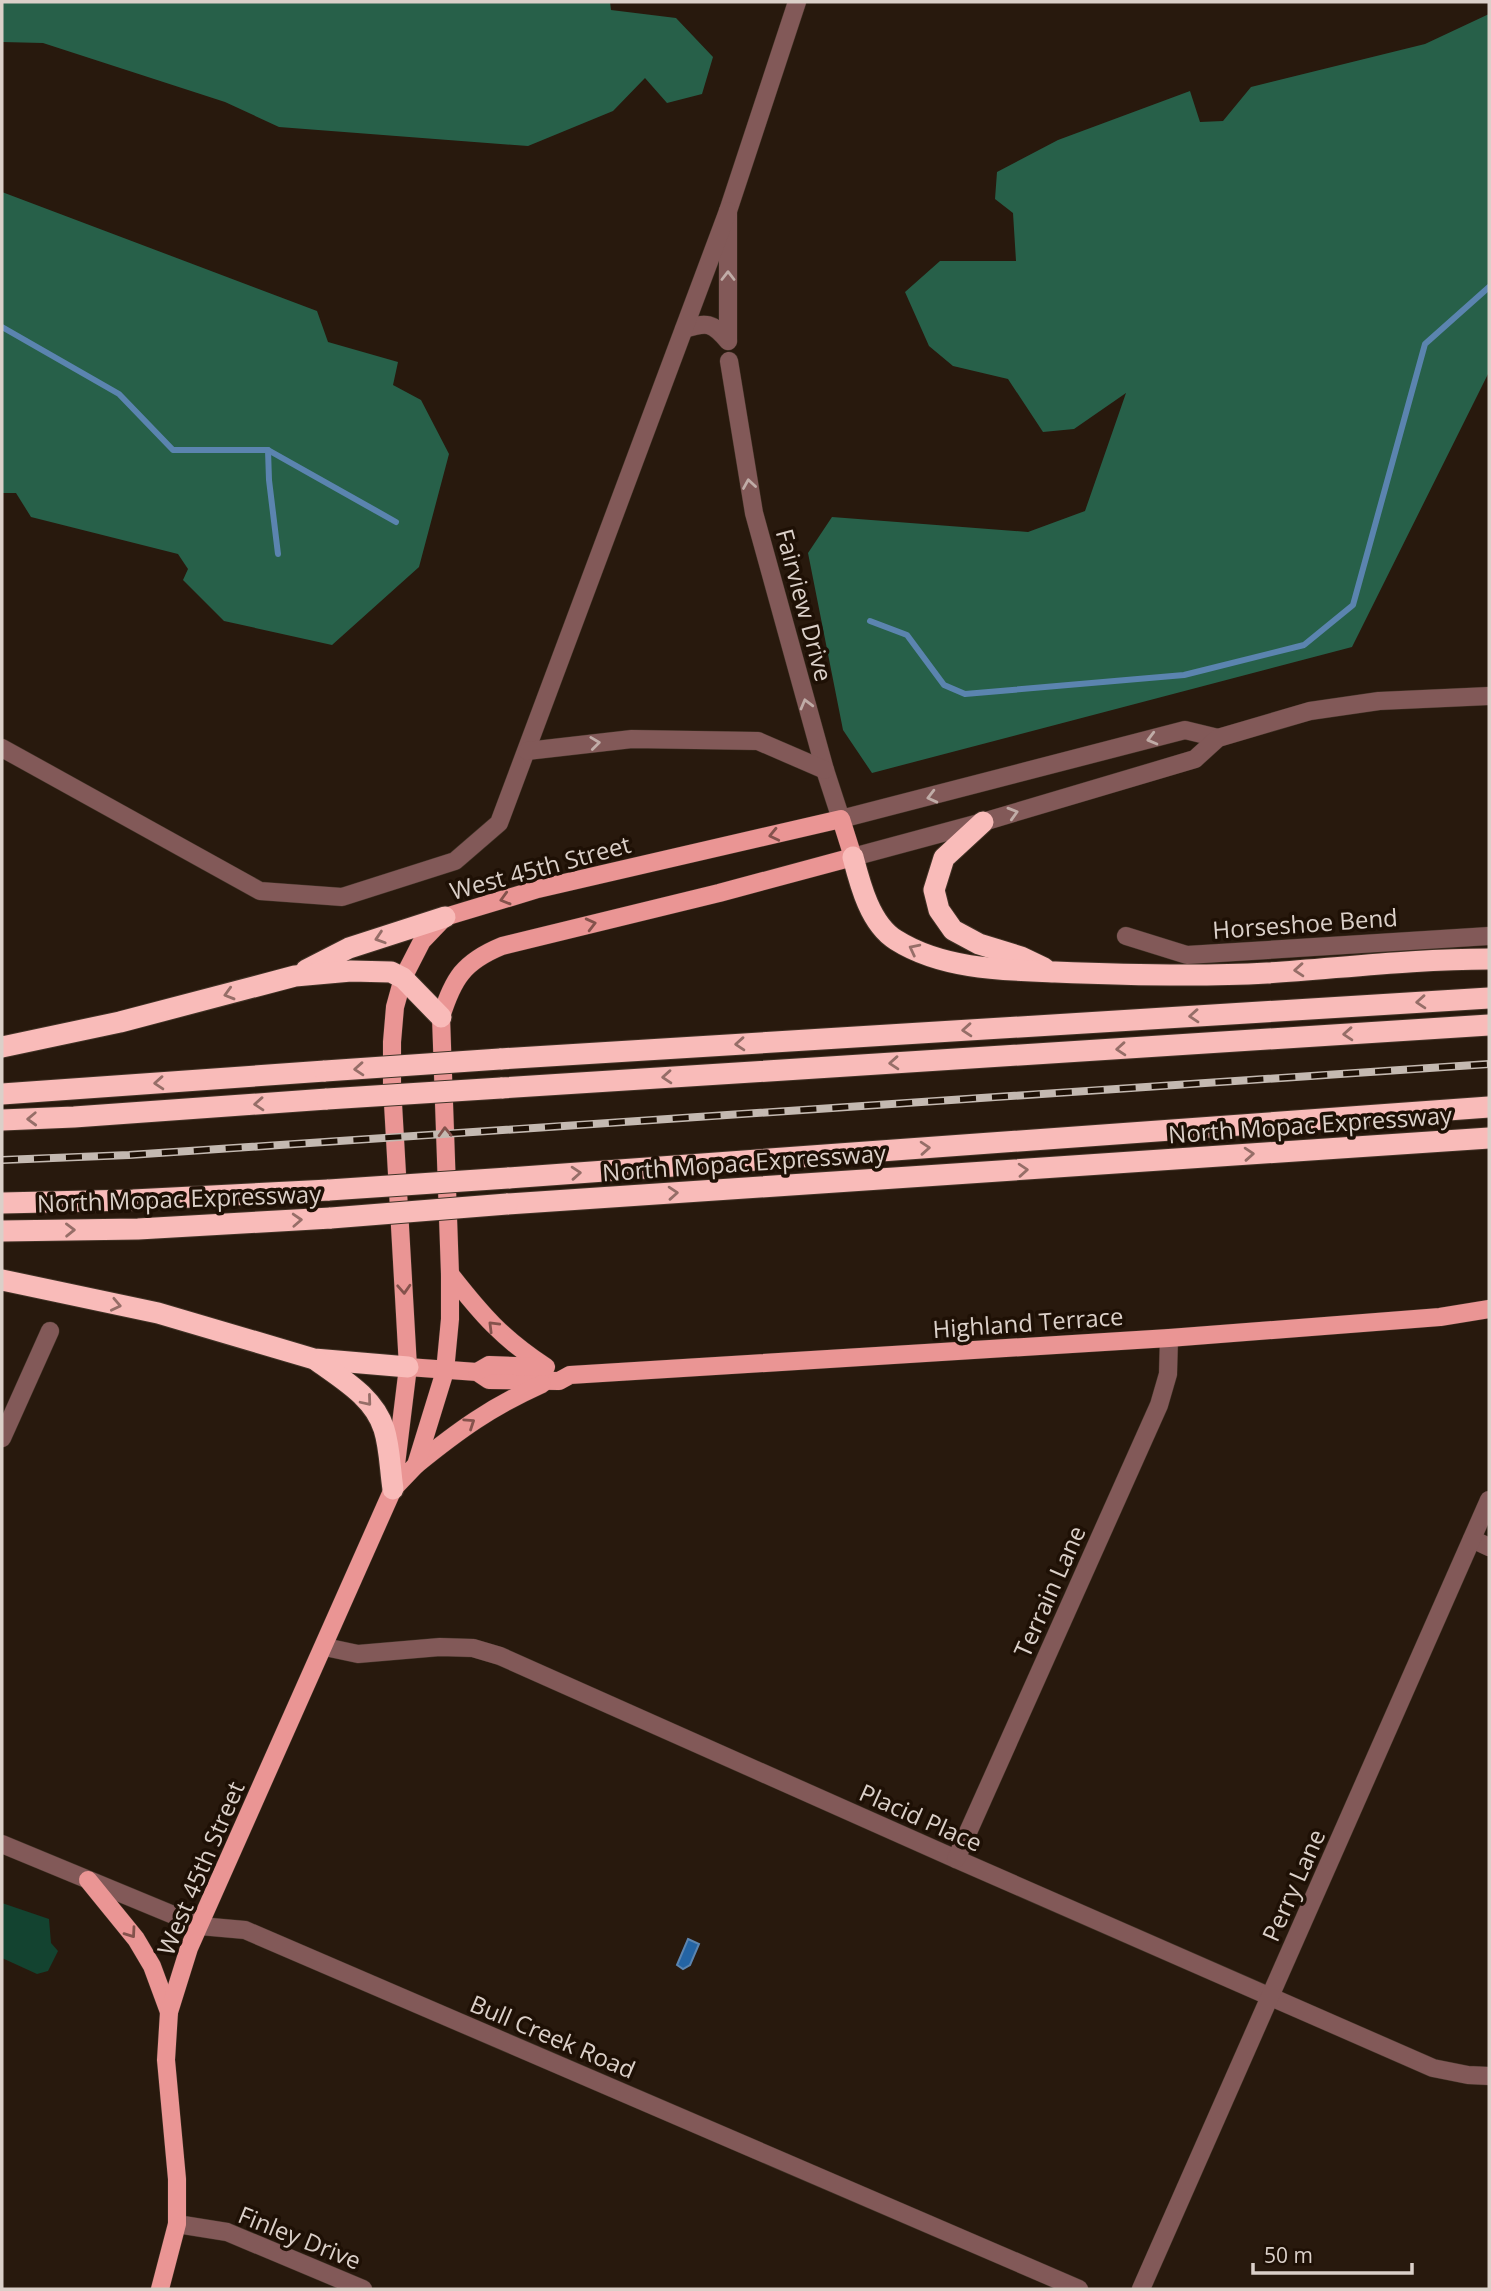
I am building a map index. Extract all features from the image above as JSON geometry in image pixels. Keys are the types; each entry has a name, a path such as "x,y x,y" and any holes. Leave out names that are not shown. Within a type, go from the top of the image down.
{"highway":[{"path":"983,822 944,858 934,890 939,910 953,930 979,944 1021,957 1053,972"},
{"path":"853,857 859,883 875,916 893,938 921,954 944,960 1019,971 1180,975 1264,973 1489,958"},
{"path":"295,976 349,948 444,917"},
{"path":"2,1047 120,1022 295,976 391,972 403,978 440,1017"},
{"path":"2,1094 500,1059 1489,998"},
{"path":"2,1120 1489,1026"},
{"path":"2,1203 133,1200 329,1190 1489,1107"},
{"name":"North Mopac Expressway","path":"2,1231 138,1229 331,1218 1489,1138"},
{"path":"2,1280 158,1314 314,1359 408,1367"},
{"path":"314,1359 361,1394 375,1411 384,1429 393,1489"}],"main road":[{"name":"Fairview Drive","path":"841,819 853,857"},
{"name":"West 45th Street","path":"160,2289 177,2224 177,2179 166,2060 169,2012 189,1948 393,1489 408,1367 392,1077 395,1007 403,978 422,941 444,917 538,889 841,819"},
{"name":"West 45th Street","path":"393,1489 416,1465 446,1371 450,1274 440,1017 453,983 466,967 483,954 502,946 853,857"},
{"path":"416,1465 464,1427 547,1374 492,1326 450,1274"},
{"name":"Highland Terrace","path":"408,1367 477,1372 489,1365 547,1374 558,1368 570,1375 1169,1338 1440,1317 1489,1309"},
{"path":"88,1880 136,1940 152,1966 169,2012"}],"street":[{"path":"2,748 260,891 342,897 455,861 499,822 728,211 797,2"},
{"path":"684,329 702,323 715,327 728,341 728,211"},
{"name":"Fairview Drive","path":"730,361 754,513 841,819"},
{"name":"West 45th Street","path":"853,857 1195,760 1219,738 1310,711 1379,701 1489,696"},
{"name":"West 45th Street","path":"841,819 1185,730 1219,738"},
{"path":"527,751 632,739 758,741 825,770"},
{"name":"Horseshoe Bend","path":"1126,936 1187,955 1489,936"},
{"path":"2,1438 50,1331"},
{"name":"Terrain Lane","path":"956,1859 1159,1405 1168,1374 1169,1338"},
{"name":"Perry Lane","path":"1141,2289 1489,1500"},
{"path":"1472,1539 1489,1547"},
{"name":"Placid Place","path":"325,1647 358,1654 440,1647 473,1648 500,1656 1433,2068 1489,2076"},
{"name":"Bull Creek Road","path":"2,1844 200,1926 245,1930 1079,2289"},
{"name":"Finley Drive","path":"177,2224 228,2232 363,2289"}],"green space":[{"path":"2,2 610,2 611,10 676,18 713,57 702,94 667,103 645,78 613,111 528,146 279,127 225,102 43,43 2,42"},
{"path":"1489,14 1489,372 1352,647 872,773 843,730 808,553 832,517 1028,532 1085,511 1126,393 1074,429 1043,432 1008,379 953,366 929,346 905,292 940,261 1016,261 1013,213 995,199 997,172 1058,140 1190,91 1200,122 1223,121 1251,87 1425,44"},
{"path":"2,192 317,311 328,342 398,362 393,385 421,400 449,454 419,567 332,645 224,621 183,580 188,569 178,554 31,517 16,493 2,493"},
{"path":"2,1903 49,1919 51,1943 58,1951 48,1971 37,1974 2,1958"}],"water":[{"path":"688,1939 699,1944 690,1965 683,1969 677,1965"}],"waterway":[{"path":"870,621 907,635 944,685 965,694 1184,675 1304,645 1353,605 1425,344 1489,287"},
{"path":"2,327 119,394 173,450 268,450 396,522"},
{"path":"268,450 278,554"}],"railway":[{"path":"2,1160 129,1155 1489,1064"}]}
